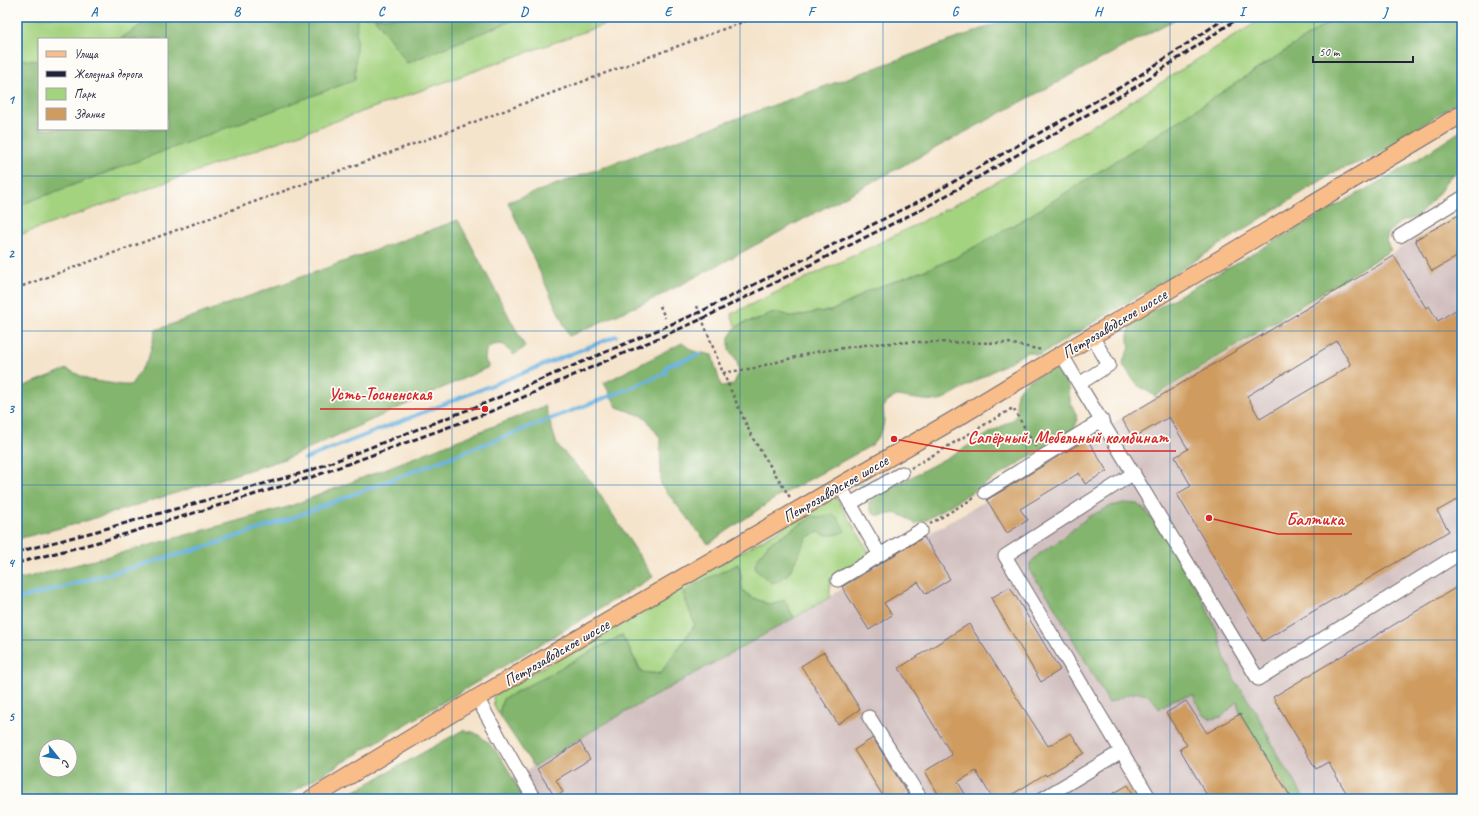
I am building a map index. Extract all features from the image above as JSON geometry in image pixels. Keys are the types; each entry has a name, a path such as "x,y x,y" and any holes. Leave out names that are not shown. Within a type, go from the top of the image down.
{"main road":[{"name":"Петрозаводское шоссе","path":"311,799 477,698 952,421 1462,114"}],"lane":[{"path":"1400,236 1462,198"},
{"path":"1079,384 1109,365 1092,336"},
{"path":"1062,355 1258,679 1462,552"},
{"path":"985,492 1102,420"},
{"path":"850,504 902,473"},
{"path":"1134,473 1005,556 1150,799"},
{"path":"840,486 880,555"},
{"path":"838,580 921,530"},
{"path":"477,698 534,799"},
{"path":"869,717 921,799"},
{"path":"1042,799 1122,751"}],"path":[{"path":"17,288 459,128 756,17"},
{"path":"660,306 665,318"},
{"path":"697,306 723,373 752,437 798,510"},
{"path":"723,373 754,368 815,352 872,344 909,342 1008,343 1029,346 1062,355"},
{"path":"902,473 1013,408 1042,457"},
{"path":"921,530 985,492"}],"shaded area":[{"path":"1462,212 1462,799 478,799 592,731 830,597 881,562 987,500"}],"green space":[{"path":"17,17 625,17 17,236"},
{"path":"153,17 357,17 355,80 17,206 17,59 38,61 38,130 168,130 168,38 122,38"},
{"path":"374,17 521,17 407,63"},
{"path":"1015,17 1179,17 709,270 655,298 569,336 508,202"},
{"path":"1265,17 1337,17 1031,215 955,258 865,292 856,299 831,311 793,317 781,314 769,314 758,320 746,322 736,327 731,314 923,221 998,181 1064,143"},
{"path":"1337,17 1462,17 1462,99 1374,157 1336,171 1160,283 1040,355 1027,352 940,401 897,396 889,400 883,407 883,428 872,445 774,499 708,544 661,485 660,438 645,417 617,407 604,383 682,343 693,351 712,355 721,386 733,385 739,373 737,361 729,350 729,337 736,327 746,322 758,320 769,314 781,313 793,317 831,311 856,299 865,292 955,258 1031,215"},
{"path":"1462,130 1462,166 1448,179 1424,210 1414,218 1400,222 1389,232 1386,241 1391,250 1155,396 1137,385 1123,365 1124,359 1130,347 1128,337 1130,329 1143,316 1412,163"},
{"path":"458,220 525,347 514,355 502,344 492,345 486,351 485,360 489,367 285,459 76,524 17,539 17,389 67,369 89,380 131,385 148,359 156,330"},
{"path":"1056,369 1061,370 1065,376 1069,388 1070,401 1076,414 1077,421 1075,427 1066,436 1047,446 928,519 915,524 898,514 880,516 873,513 870,509 869,502 878,495 961,450 1014,419 1017,411 1016,397 1023,385 1045,372"},
{"path":"545,406 557,445 591,481 653,577 281,799 17,799 17,580 288,507"},
{"path":"836,497 871,555 830,579 830,597 794,618 785,600 771,605 751,597 742,590 741,575 738,564 683,593 695,625 660,674 642,672 622,635 503,699 499,714 494,706 493,696"},
{"path":"1124,503 1137,504 1146,511 1167,541 1201,596 1218,633 1225,659 1235,681 1255,710 1279,758 1293,778 1304,799 1292,799 1240,714 1237,701 1222,717 1210,719 1202,714 1193,695 1172,700 1159,709 1154,701 1148,696 1137,692 1109,703 1050,599 1030,572 1030,563 1039,554 1059,541 1088,517 1111,506"},
{"path":"833,514 838,518 845,531 832,535 826,535 819,532 807,537 789,573 779,581 772,583 757,571 755,566 757,559 768,544 814,516 821,518"},
{"path":"738,564 741,575 742,590 751,597 771,605 785,600 794,618 592,731 534,767 499,714 503,699 622,635 641,672 660,674 695,625 683,593 698,583"},
{"path":"463,730 475,733 491,745 498,753 523,799 341,799"}],"building":[{"path":"1462,213 1462,254 1432,271 1415,240"},
{"path":"1394,256 1426,308 1429,306 1438,321 1462,306 1462,497 1437,511 1449,531 1263,641 1177,494 1191,486 1175,457 1188,449 1169,417 1133,438 1122,419","holes":["1337,341 1351,365 1260,419 1247,396"]},
{"path":"1087,439 1107,471 1085,484 1079,473 1020,509 1028,520 1007,533 987,500"},
{"path":"924,537 950,579 926,594 918,582 884,603 892,615 869,630 842,587"},
{"path":"1462,584 1462,799 1350,799 1328,762 1316,769 1273,697"},
{"path":"1010,587 1060,670 1041,682 991,598"},
{"path":"969,624 1048,746 1071,733 1084,753 1046,776 1045,774 1005,799 993,799 976,771 958,782 968,799 941,799 925,771 952,755 899,668"},
{"path":"824,652 860,709 838,724 801,666"},
{"path":"1186,701 1207,733 1240,714 1292,799 1209,799 1180,749 1187,745 1166,713"},
{"path":"873,738 908,794 901,799 885,799 854,750"},
{"path":"580,742 590,759 556,780 563,792 555,797 537,769"},
{"path":"1128,785 1136,799 1104,799"}],"waterway":[{"path":"305,459 616,336"},
{"path":"17,599 208,546 289,519 631,388 665,373 667,366 700,354"}],"railway":[{"path":"17,552 101,530 309,471 483,404 700,312 923,199 1133,80 1227,17"},
{"path":"17,563 102,541 312,477 487,413 702,319 928,206 1137,86 1240,17"}],"place":[{"name":"Усть-Тосненская","path":"485,409"},
{"name":"Сапёрный, Мебельный комбинат","path":"894,439"},
{"name":"Балтика","path":"1209,518"}]}
